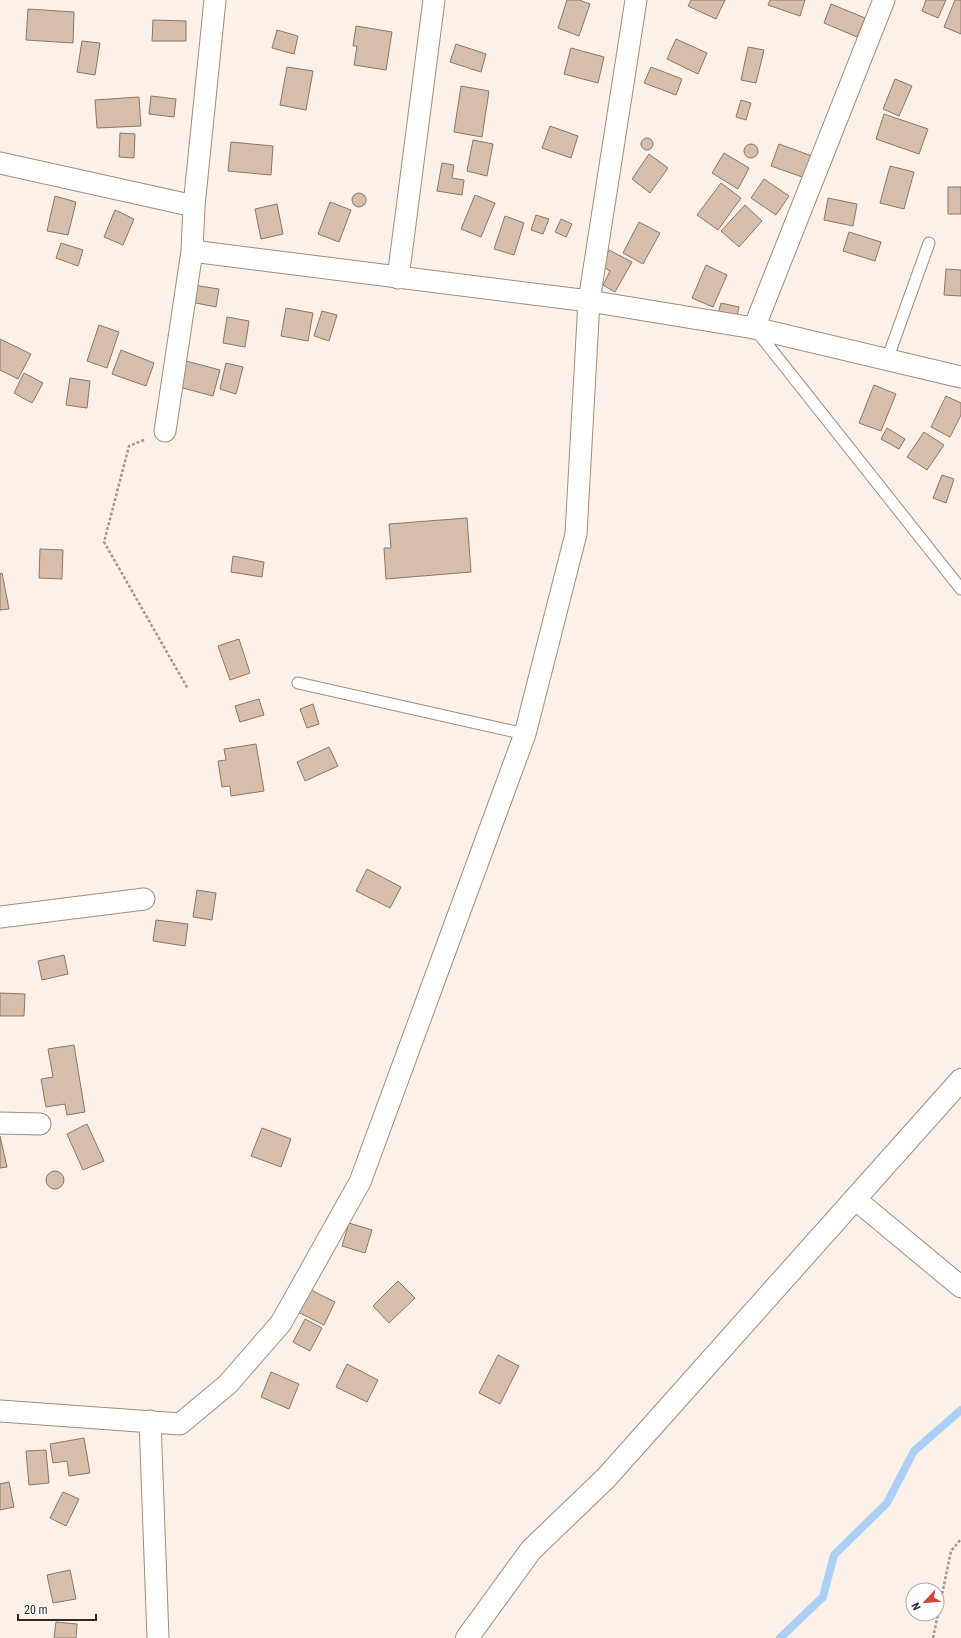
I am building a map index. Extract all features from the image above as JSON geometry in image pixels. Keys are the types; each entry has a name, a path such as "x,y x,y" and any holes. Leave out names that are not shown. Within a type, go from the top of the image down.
{"street":[{"path":"165,431 192,251 194,206 215,0"},
{"path":"398,278 434,0"},
{"path":"0,1411 180,1424 228,1384 281,1323 357,1188 525,734 576,534 589,301 636,0"},
{"path":"754,328 884,0"},
{"path":"0,163 194,206"},
{"path":"192,251 589,301 754,328 961,377"},
{"path":"0,917 144,899"},
{"path":"467,1638 531,1550 606,1478 961,1080"},
{"path":"0,1123 40,1124"},
{"path":"855,1199 961,1287"},
{"path":"150,1421 158,1638"}],"lane":[{"path":"887,360 928,243"},
{"path":"754,328 961,589"},
{"path":"298,683 525,734"}],"path":[{"path":"165,431 129,446 104,542 188,689"},
{"path":"933,1638 951,1551 961,1538"}],"building":[{"path":"567,0 579,0 590,4 579,36 558,28"},
{"path":"691,0 725,0 716,19 688,6"},
{"path":"770,0 805,0 800,16 768,5"},
{"path":"926,0 946,0 938,18 922,11"},
{"path":"955,0 961,0 961,34 944,27"},
{"path":"831,4 865,18 857,37 824,23"},
{"path":"28,9 74,12 73,43 26,40"},
{"path":"153,20 186,21 186,41 152,41"},
{"path":"356,26 392,32 386,70 354,65 357,46 353,46"},
{"path":"277,30 298,36 294,54 272,48"},
{"path":"676,39 707,53 698,74 667,59"},
{"path":"82,41 100,43 95,75 77,72"},
{"path":"456,44 486,54 481,72 450,62"},
{"path":"748,47 764,50 756,83 741,80"},
{"path":"571,48 604,57 598,83 564,74"},
{"path":"287,67 313,71 306,110 280,105"},
{"path":"651,67 682,79 676,95 644,83"},
{"path":"895,79 912,86 899,116 883,109"},
{"path":"461,86 489,91 482,137 454,132"},
{"path":"151,96 176,99 174,117 149,114"},
{"path":"139,97 141,126 97,128 95,100"},
{"path":"741,100 751,103 746,120 736,117"},
{"path":"884,114 928,129 919,154 876,139"},
{"path":"550,126 578,136 571,158 542,148"},
{"path":"120,133 135,134 134,158 119,157"},
{"path":"647,138 651,140 653,144 651,148 647,150 643,148 641,144 643,140"},
{"path":"473,140 493,144 487,176 467,171"},
{"path":"231,142 273,146 271,175 228,171"},
{"path":"751,144 756,146 758,151 756,156 751,158 746,156 744,151 746,146"},
{"path":"779,144 812,156 805,178 771,166"},
{"path":"724,153 749,168 738,189 712,173"},
{"path":"649,154 668,168 650,193 632,179"},
{"path":"442,163 454,165 452,178 464,180 462,195 437,191"},
{"path":"890,166 914,172 904,209 880,203"},
{"path":"764,179 789,196 776,215 751,198"},
{"path":"721,183 741,198 718,230 697,215"},
{"path":"948,187 961,187 961,214 948,214"},
{"path":"356,193 362,193 366,197 366,203 362,207 356,207 352,203 352,197"},
{"path":"475,195 495,203 481,237 461,229"},
{"path":"55,196 76,202 68,235 47,231"},
{"path":"828,198 857,204 853,226 824,220"},
{"path":"330,202 351,210 339,242 318,234"},
{"path":"277,204 283,234 261,239 255,209"},
{"path":"745,205 762,221 739,247 721,231"},
{"path":"115,210 134,219 123,245 104,237"},
{"path":"536,215 549,219 543,234 531,230"},
{"path":"505,216 524,223 514,255 494,249"},
{"path":"561,219 572,224 566,237 555,232"},
{"path":"639,222 660,233 643,264 623,253"},
{"path":"849,232 881,242 875,261 843,251"},
{"path":"61,243 83,250 78,266 56,258"},
{"path":"609,250 632,262 615,292 603,285 610,271 601,266"},
{"path":"706,265 727,275 713,307 692,298"},
{"path":"946,269 961,270 961,296 944,295"},
{"path":"193,285 219,289 216,307 191,302"},
{"path":"721,303 739,307 736,320 718,314"},
{"path":"286,308 313,313 308,341 281,336"},
{"path":"322,311 337,315 329,341 314,336"},
{"path":"227,317 249,321 245,347 223,343"},
{"path":"99,325 119,332 107,368 87,361"},
{"path":"0,339 31,354 18,379 0,370"},
{"path":"121,350 154,363 146,386 112,374"},
{"path":"186,361 220,370 213,396 179,387"},
{"path":"226,363 243,367 236,394 220,389"},
{"path":"24,373 43,383 32,403 14,393"},
{"path":"70,378 90,381 87,408 66,405"},
{"path":"874,385 896,394 881,431 859,423"},
{"path":"946,396 961,403 961,415 950,437 931,427"},
{"path":"887,428 905,439 899,449 881,439"},
{"path":"924,432 944,445 927,470 907,457"},
{"path":"942,475 954,479 946,503 933,498"},
{"path":"467,518 471,572 386,579 384,548 391,548 389,524"},
{"path":"40,549 63,550 62,579 39,578"},
{"path":"233,556 264,562 262,577 231,572"},
{"path":"2,573 9,609 0,610 0,574"},
{"path":"239,639 250,673 230,680 218,646"},
{"path":"259,699 264,715 240,722 235,706"},
{"path":"313,704 319,724 307,728 300,709"},
{"path":"256,744 264,791 231,796 230,786 222,787 218,761 226,760 224,749"},
{"path":"329,747 338,766 305,781 297,762"},
{"path":"367,869 401,887 390,908 356,891"},
{"path":"197,890 216,893 212,920 193,917"},
{"path":"156,920 188,924 185,946 153,941"},
{"path":"64,955 68,974 42,980 38,961"},
{"path":"0,993 25,994 24,1016 0,1016"},
{"path":"74,1045 85,1112 67,1115 65,1104 46,1107 41,1079 53,1077 48,1049"},
{"path":"87,1124 104,1161 83,1170 67,1134"},
{"path":"262,1128 291,1139 281,1167 251,1156"},
{"path":"0,1136 7,1167 0,1168"},
{"path":"51,1171 59,1171 64,1176 62,1187 59,1189 51,1189 46,1184 46,1176"},
{"path":"349,1223 372,1230 365,1253 342,1246"},
{"path":"398,1281 415,1298 389,1323 373,1306"},
{"path":"305,1287 335,1302 324,1325 294,1310"},
{"path":"305,1319 322,1328 310,1351 293,1342"},
{"path":"498,1355 519,1366 500,1404 479,1393"},
{"path":"347,1364 378,1380 367,1402 336,1387"},
{"path":"271,1372 299,1384 289,1409 261,1397"},
{"path":"84,1438 90,1473 69,1476 67,1461 53,1463 50,1444"},
{"path":"46,1450 49,1483 29,1485 26,1451"},
{"path":"9,1482 14,1507 0,1510 0,1484"},
{"path":"63,1492 79,1499 66,1526 50,1518"},
{"path":"70,1570 76,1599 53,1603 47,1575"},
{"path":"56,1622 77,1624 76,1638 54,1638"}],"waterway":[{"path":"780,1638 823,1597 834,1555 887,1503 914,1451 961,1410"}]}
